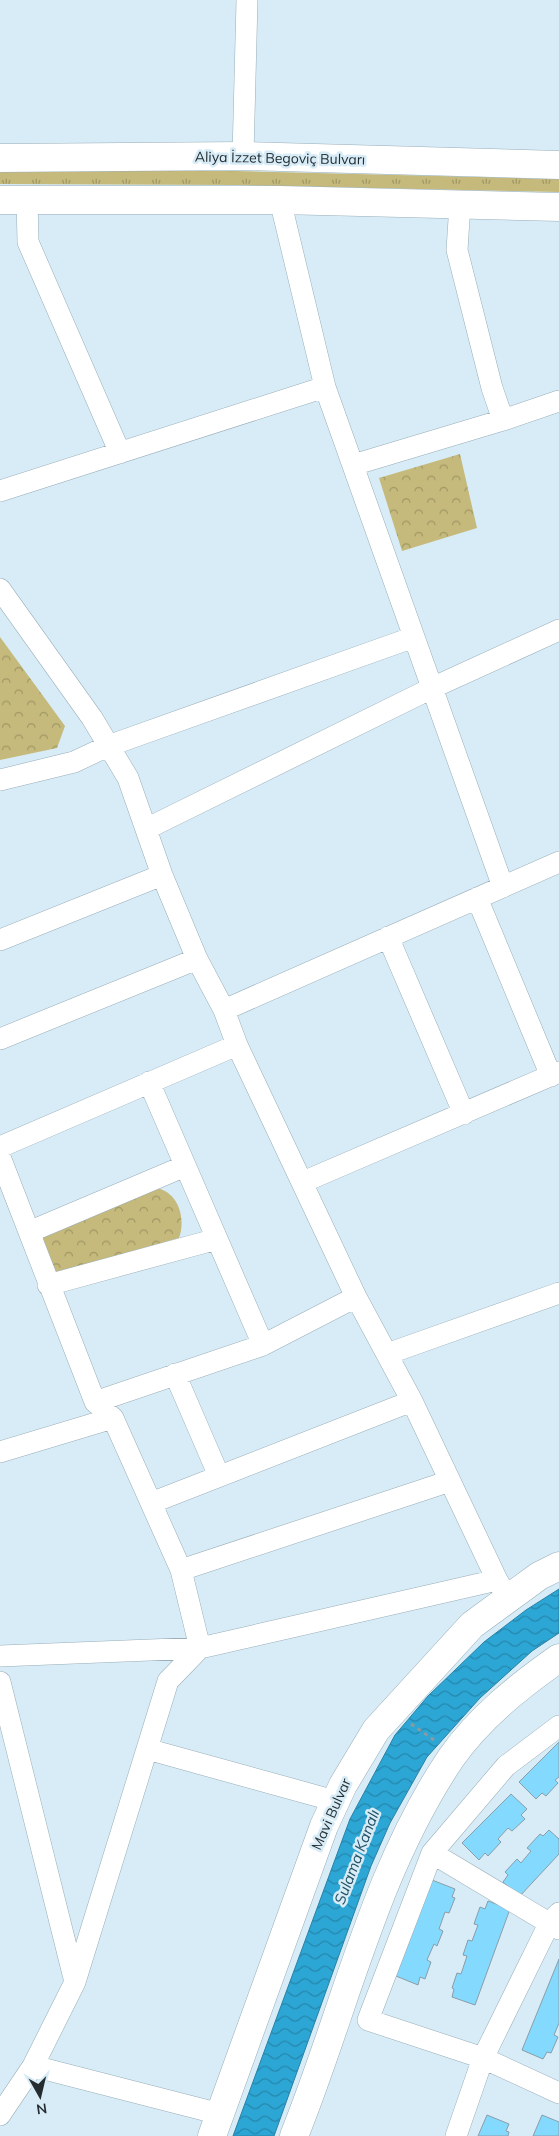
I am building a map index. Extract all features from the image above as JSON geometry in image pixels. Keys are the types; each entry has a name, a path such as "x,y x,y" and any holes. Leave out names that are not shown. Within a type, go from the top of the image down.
{"main road":[{"name":"Aliya İzzet Begoviç Bulvarı","path":"0,158 243,156 559,165"},
{"path":"0,200 280,200 559,207"},
{"name":"Mavi Bulvar","path":"216,2125 324,1826 335,1801 376,1730 503,1589 539,1576 559,1566"},
{"path":"294,2136 378,1905 409,1828 452,1757 480,1725 520,1686 559,1658"}],"street":[{"path":"243,156 247,0"},
{"path":"27,200 28,242 120,453"},
{"path":"280,200 325,387 503,887"},
{"path":"460,204 456,250 492,388 503,420"},
{"path":"0,491 325,387"},
{"path":"353,465 503,420 559,401"},
{"path":"0,590 92,718 128,778 162,875 197,959 224,1010 237,1045 356,1297 412,1401 503,1589 200,1648 0,1656"},
{"path":"146,829 432,688 559,630"},
{"path":"0,780 74,762 108,746 414,637"},
{"path":"224,1010 559,862"},
{"path":"0,940 162,875"},
{"path":"303,1182 555,1074 477,898"},
{"path":"388,937 464,1114"},
{"path":"0,1040 197,959"},
{"path":"0,1147 237,1045"},
{"path":"149,1082 262,1345"},
{"path":"0,1157 30,1232 48,1285 95,1402 113,1418 180,1570 200,1648"},
{"path":"30,1232 185,1166"},
{"path":"48,1285 217,1240"},
{"path":"386,1354 559,1293"},
{"path":"95,1402 262,1345 356,1297"},
{"path":"175,1374 218,1476"},
{"path":"151,1503 412,1401"},
{"path":"0,1452 113,1418"},
{"path":"180,1570 450,1481"},
{"path":"0,2115 33,2066 75,1982 168,1681 200,1648"},
{"path":"0,1682 75,1982"},
{"path":"559,1726 506,1766 432,1853 368,2020 483,2058 559,2093"},
{"path":"147,1749 335,1801"},
{"path":"432,1853 556,1921 483,2058 456,2136"},
{"path":"33,2066 216,2125"}],"path":[{"path":"408,1722 438,1743"}],"green space":[{"path":"0,171 237,171 559,179 559,192 236,185 0,184"},
{"path":"460,454 477,528 402,551 379,478"},
{"path":"0,637 65,726 57,748 0,760"},
{"path":"157,1188 171,1195 179,1208 182,1223 179,1238 48,1275 32,1236"}],"water":[{"name":"Sulama Kanalı","path":"559,1589 559,1633 532,1651 480,1698 427,1757 390,1823 371,1866 274,2136 233,2136 350,1819 395,1735 428,1696 484,1642 526,1610"}],"building":[{"path":"559,1742 559,1777 555,1780 558,1783 546,1796 542,1793 536,1799 519,1782"},
{"path":"511,1794 527,1809 521,1815 525,1819 512,1831 508,1828 498,1839 501,1842 488,1856 485,1853 479,1860 462,1843"},
{"path":"549,1830 559,1839 559,1854 519,1897 503,1882 508,1875 505,1872 517,1859 521,1863 531,1851 527,1848 540,1834 543,1836"},
{"path":"432,1880 455,1889 452,1897 455,1898 449,1913 445,1912 439,1929 443,1931 437,1946 434,1944 427,1960 431,1962 425,1979 420,1977 418,1985 396,1976"},
{"path":"488,1901 510,1909 475,2005 452,1997 454,1989 452,1988 457,1973 461,1974 467,1956 463,1955 468,1940 472,1941 478,1925 474,1924 480,1907 485,1909"},
{"path":"559,1959 559,2023 554,2035 558,2037 551,2053 547,2052 543,2059 522,2050"},
{"path":"487,2115 509,2124 506,2131 509,2132 508,2136 478,2136"},
{"path":"542,2115 559,2122 559,2136 533,2136"}]}
